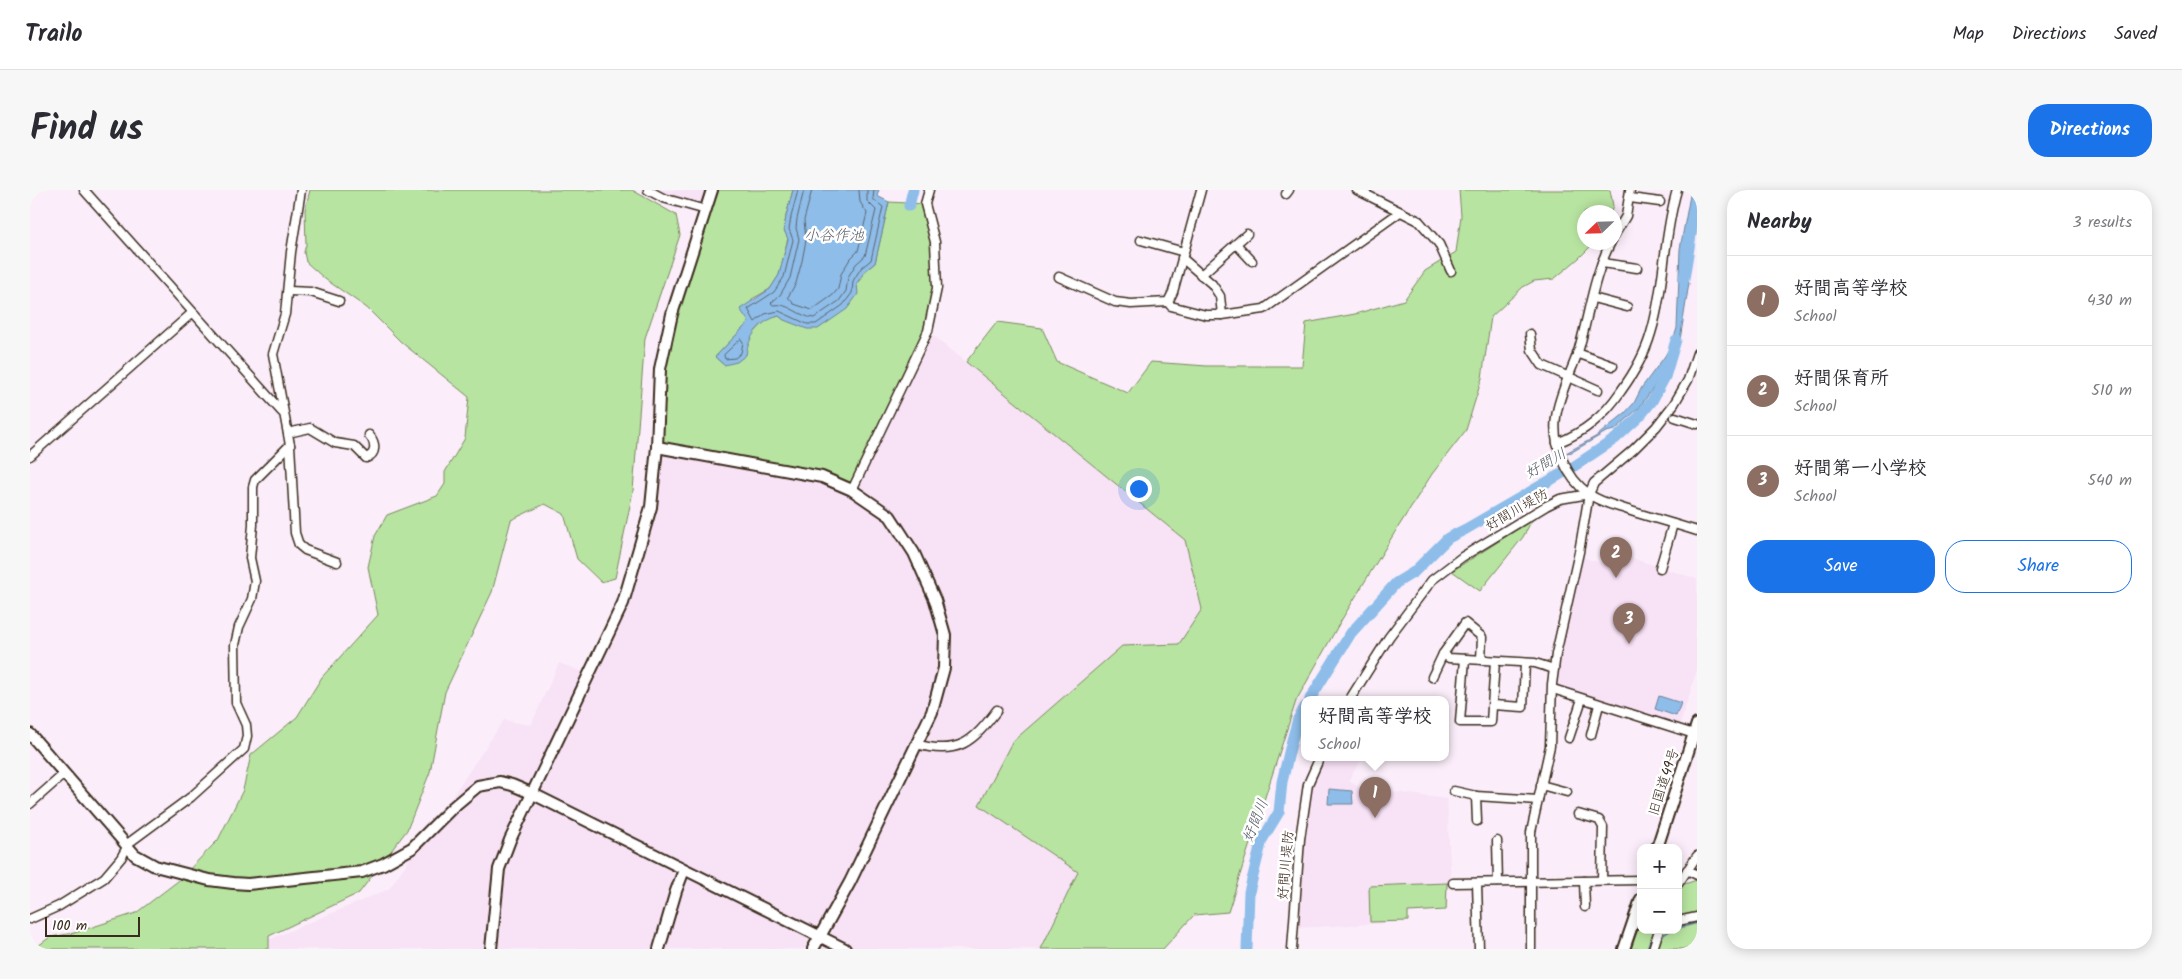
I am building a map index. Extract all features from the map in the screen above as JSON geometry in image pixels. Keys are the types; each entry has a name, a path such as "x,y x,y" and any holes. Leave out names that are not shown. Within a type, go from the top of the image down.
{"street":[{"path":"84,190 284,414"},
{"path":"301,190 291,252 289,292 283,324 273,354 290,445 295,533 299,544 305,550 337,562"},
{"path":"648,190 663,198 706,210"},
{"path":"491,949 499,869 531,793 623,603 651,507 657,447 660,369 672,314 712,190"},
{"path":"852,490 928,332 937,288 935,242 925,204 929,190"},
{"path":"1168,302 1173,292 1200,190"},
{"path":"1357,190 1419,221 1440,244 1451,271"},
{"path":"1558,444 1582,432 1600,417 1636,369 1651,335 1656,316 1671,210 1677,190"},
{"path":"1622,223 1626,216 1630,194 1660,202"},
{"path":"1168,302 1170,306 1206,315 1222,315 1264,309 1400,212"},
{"path":"1202,275 1247,234"},
{"path":"1141,240 1183,255 1212,284 1220,296 1222,315"},
{"path":"1236,244 1252,261"},
{"path":"1608,250 1602,263 1577,353 1556,418 1558,444 1565,466 1574,480 1586,492 1608,504 1697,531"},
{"path":"1602,263 1637,268"},
{"path":"1059,277 1115,302 1132,304 1168,302"},
{"path":"289,292 311,292 339,301"},
{"path":"1593,298 1626,307"},
{"path":"30,456 192,313"},
{"path":"1530,334 1532,350 1542,365 1598,390"},
{"path":"1577,353 1613,366"},
{"path":"1531,949 1531,832 1536,800 1551,738 1554,669 1579,552 1586,492 1656,427 1674,404 1688,380 1697,353"},
{"path":"1675,417 1697,424"},
{"path":"288,433 310,428 335,442 354,446 366,458 374,450 374,443 369,435"},
{"path":"30,919 59,906 104,878 138,834 191,797 244,749 247,736 246,725 236,703 234,653 239,627 252,599 255,581 250,558 253,525 253,488 255,480 290,445"},
{"path":"657,447 822,477 852,490 890,516 914,553 935,600 944,635 944,668 932,712 850,882 813,949"},
{"name":"好間川堤防","path":"1352,696 1389,637 1432,580 1462,557 1546,506 1560,499 1586,492"},
{"path":"1660,568 1673,524"},
{"path":"1432,677 1443,654 1465,623 1482,637 1481,660"},
{"path":"1443,654 1449,658 1535,663 1554,669"},
{"path":"1464,659 1460,722 1491,722 1495,661"},
{"path":"1493,705 1523,707 1525,663"},
{"path":"1553,689 1599,705 1696,731"},
{"path":"1569,738 1582,699"},
{"path":"1591,735 1599,705"},
{"path":"916,744 932,749 950,748 967,743 981,732 997,710"},
{"name":"旧国道49号","path":"1658,844 1696,731"},
{"path":"30,734 127,846 140,858 155,866 219,882 248,884 362,872 383,864 412,848 453,807 478,786 500,782 531,793 845,949"},
{"name":"好間川堤防","path":"1292,949 1300,839 1308,784 1318,761"},
{"path":"30,804 64,774"},
{"path":"1541,785 1567,792"},
{"path":"1454,791 1476,796 1536,800"},
{"path":"1476,796 1477,821"},
{"path":"1578,814 1598,820 1603,827 1602,880"},
{"path":"1497,841 1498,882"},
{"path":"1682,878 1697,856"},
{"path":"659,949 684,870"},
{"path":"1687,870 1697,875"},
{"path":"1453,883 1637,880"},
{"path":"1584,881 1585,907"},
{"path":"1477,883 1479,949"},
{"path":"1624,949 1637,910"},
{"path":"1682,920 1697,917"},
{"path":"1653,949 1657,935"}],"shaded area":[{"path":"648,190 712,190 706,210"},
{"path":"928,331 1185,540 1202,609 1179,644 1122,647 979,804 1078,872 1041,949 247,949 389,889 504,720 531,725 559,663 589,674 642,540 657,447"},
{"path":"1604,549 1697,579 1697,626 1694,636 1697,637 1697,670 1679,728 1557,687 1559,651 1582,557 1601,563"},
{"path":"1318,761 1361,761 1349,780 1358,787 1447,799 1451,883 1448,884 1448,910 1409,913 1407,922 1296,928 1308,784"}],"green space":[{"path":"310,190 632,190 676,215 680,235 645,338 633,491 615,578 601,582 577,559 564,514 545,504 511,520 492,592 445,692 430,772 407,830 359,893 269,936 269,949 34,949 50,937 74,933 136,913 178,881 218,840 243,790 251,755 297,717 322,677 378,615 368,567 375,536 387,515 437,496 445,484 445,472 465,438 469,397 401,342 367,308 325,279 306,262 304,252 306,245 305,210"},
{"path":"712,190 793,190 784,230 788,238 779,275 770,289 752,299 749,322 715,357 724,365 767,319 779,316 784,320 861,280 865,271 875,263 889,202 925,204 935,242 937,288 928,331 852,490 822,477 657,447 660,369"},
{"path":"1459,190 1610,190 1613,205 1577,205 1577,250 1587,250 1554,279 1534,281 1523,287 1491,317 1482,378 1466,430 1432,474 1395,532 1339,624 1296,701 1228,912 1194,915 1163,949 1041,949 1078,872 979,805 1012,742 1122,646 1179,644 1202,609 1185,540 966,362 997,322 1042,328 1057,362 1128,393 1151,362 1207,366 1302,366 1306,323 1355,314 1404,300 1425,271 1456,252 1461,216"},
{"path":"1532,520 1523,537 1480,591 1452,571"},
{"path":"1697,880 1697,949 1631,949 1637,932 1637,934 1682,934 1682,885"},
{"path":"1447,883 1446,910 1408,912 1408,921 1370,922 1369,886"}],"water":[{"name":"小谷作池","path":"793,190 879,190 877,196 889,202 875,263 865,271 857,283 858,294 847,309 818,329 807,329 784,320 779,316 772,318 756,330 746,355 737,362 724,365 715,357 749,322 740,309 770,289 779,275 788,239 784,230"},
{"path":"1691,190 1697,190 1697,209 1688,240 1686,278 1689,283 1680,340 1663,374 1639,408 1615,430 1606,432 1572,452 1566,453 1597,436 1625,413 1634,403 1642,387 1665,356 1673,341 1677,328 1680,249"},
{"path":"1659,696 1681,703 1676,716 1655,709"},
{"path":"1329,789 1352,791 1353,804 1328,804"}],"waterway":[{"path":"909,206 913,190"},
{"name":"好間川","path":"1684,279 1697,198"},
{"name":"好間川","path":"1312,696 1351,633 1396,583 1414,572 1448,538 1573,467 1615,439 1639,417 1652,401 1665,377 1676,340"},
{"path":"1588,520 1590,514"},
{"name":"好間川","path":"1247,949 1249,892 1262,840 1279,812 1282,782 1292,740 1301,714"},
{"path":"1682,927 1697,923"},
{"path":"1660,937 1665,934"},
{"path":"1647,949 1650,941 1654,939"}],"place":[{"name":"好間保育所","path":"1616,578"},
{"name":"好間第一小学校","path":"1629,644"},
{"name":"好間高等学校","path":"1375,818"}]}
